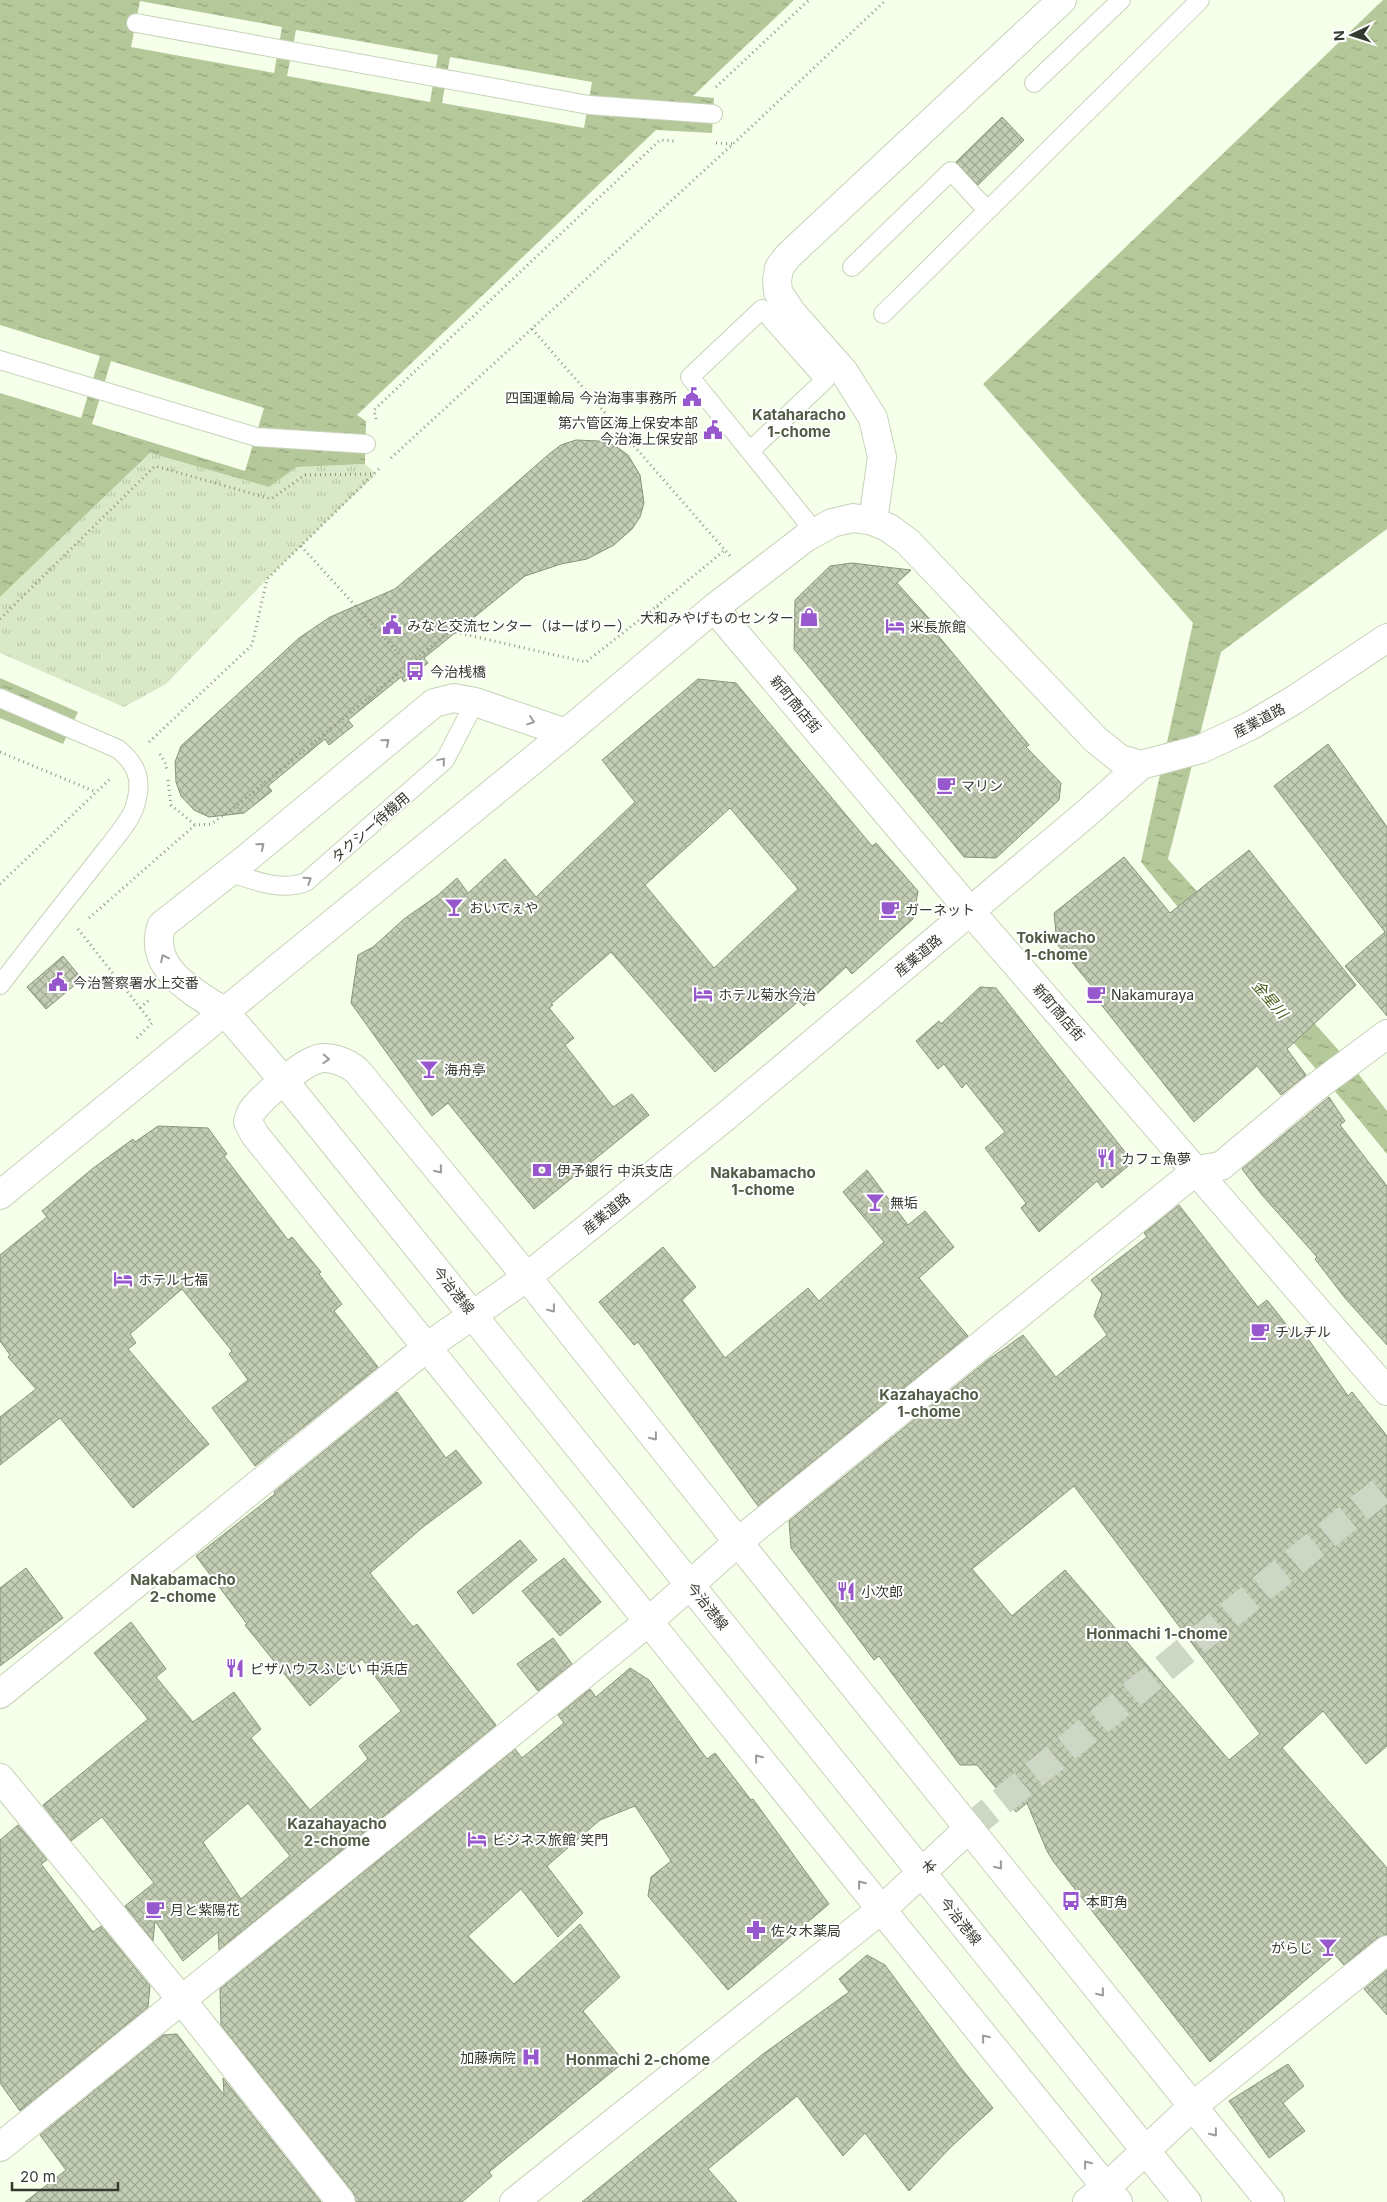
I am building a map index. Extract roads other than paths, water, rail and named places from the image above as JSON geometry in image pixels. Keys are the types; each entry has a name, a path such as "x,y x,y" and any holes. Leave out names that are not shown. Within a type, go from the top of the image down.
{"street":[{"path":"873,521 882,457 873,418 844,372 792,313 778,292 779,268 788,256 1062,0"},
{"path":"0,1196 566,733 714,608 775,559 832,523 853,518 873,521 889,528 908,542 1096,740 1120,759 1141,765"},
{"name":"新町商店街","path":"714,608 970,910 1387,1391"},
{"name":"産業道路","path":"0,1694 427,1348 527,1277 726,1117 1141,765 1201,749 1250,726 1294,700 1387,638"},
{"name":"今治港線","path":"566,733 475,702 454,698 434,703 162,925 157,938 162,959 182,986 225,1012 284,1081 1187,2202"},
{"path":"0,2147 648,1622 738,1542 1197,1170 1220,1166 1312,1090 1387,1034"},
{"path":"1270,2202 1192,2106 738,1542 527,1277 350,1064 334,1060 316,1059 284,1081 251,1112 248,1122 255,1135 648,1622 885,1907 1103,2197 1146,2150 1192,2106 1387,1950"},
{"path":"0,1778 181,1999 341,2202"},
{"name":"本","path":"514,2202 885,1907 969,1828"}],"lane":[{"path":"1034,83 1121,0"},
{"path":"883,314 1200,0"},
{"path":"136,23 589,105 713,114"},
{"path":"852,267 950,171 988,210"},
{"path":"750,451 825,380 762,309 690,377 815,532"},
{"path":"0,360 256,437 366,444"},
{"path":"0,698 118,749 131,759 138,772 138,788 133,810 112,841 0,985"},
{"name":"タクシー待機用","path":"228,872 272,885 293,887 306,882 445,760 475,702"}],"water":[{"path":"0,0 794,0 693,96 714,98 712,133 656,130 357,415 366,421 365,464 297,467 269,487 150,453 0,597"},
{"name":"金星川","path":"1383,0 1387,0 1387,529 1221,652 1168,859 1350,1063 1387,1111 1387,1154 1141,862 1193,623 983,384"},
{"path":"0,678 78,712 63,744 0,718"}],"tunnel":[{"path":"969,1828 1387,1486"}],"place":[{"name":"四国運輸局 今治海事事務所","path":"692,397"},
{"name":"第六管区海上保安本部 今治海上保安部","path":"713,430"},
{"name":"大和みやげものセンター","path":"809,617"},
{"name":"みなと交流センター（はーばりー）","path":"392,625"},
{"name":"米長旅館","path":"895,626"},
{"name":"今治桟橋","path":"415,671"},
{"name":"マリン","path":"946,785"},
{"name":"おいでぇや","path":"454,907"},
{"name":"ガーネット","path":"890,909"},
{"name":"今治警察署水上交番","path":"58,982"},
{"name":"ホテル菊水今治","path":"703,994"},
{"name":"Nakamuraya","path":"1096,994"},
{"name":"海舟亭","path":"429,1069"},
{"name":"カフェ魚夢","path":"1106,1158"},
{"name":"伊予銀行 中浜支店","path":"542,1170"},
{"name":"無垢","path":"875,1202"},
{"name":"ホテル七福","path":"123,1279"},
{"name":"チルチル","path":"1260,1331"},
{"name":"小次郎","path":"846,1591"},
{"name":"ピザハウスふじい 中浜店","path":"235,1668"},
{"name":"ビジネス旅館 笑門","path":"477,1839"},
{"name":"本町角","path":"1071,1901"},
{"name":"月と紫陽花","path":"155,1909"},
{"name":"佐々木薬局","path":"756,1930"},
{"name":"がらじ","path":"1328,1947"},
{"name":"加藤病院","path":"531,2057"}],"district":[{"name":"Kataharacho 1-chome","path":"799,422"},
{"name":"Tokiwacho 1-chome","path":"1056,946"},
{"name":"Nakabamacho 1-chome","path":"763,1180"},
{"name":"Kazahayacho 1-chome","path":"929,1402"},
{"name":"Nakabamacho 2-chome","path":"183,1588"},
{"name":"Honmachi 1-chome","path":"1157,1633"},
{"name":"Kazahayacho 2-chome","path":"337,1832"},
{"name":"Honmachi 2-chome","path":"638,2059"}]}
